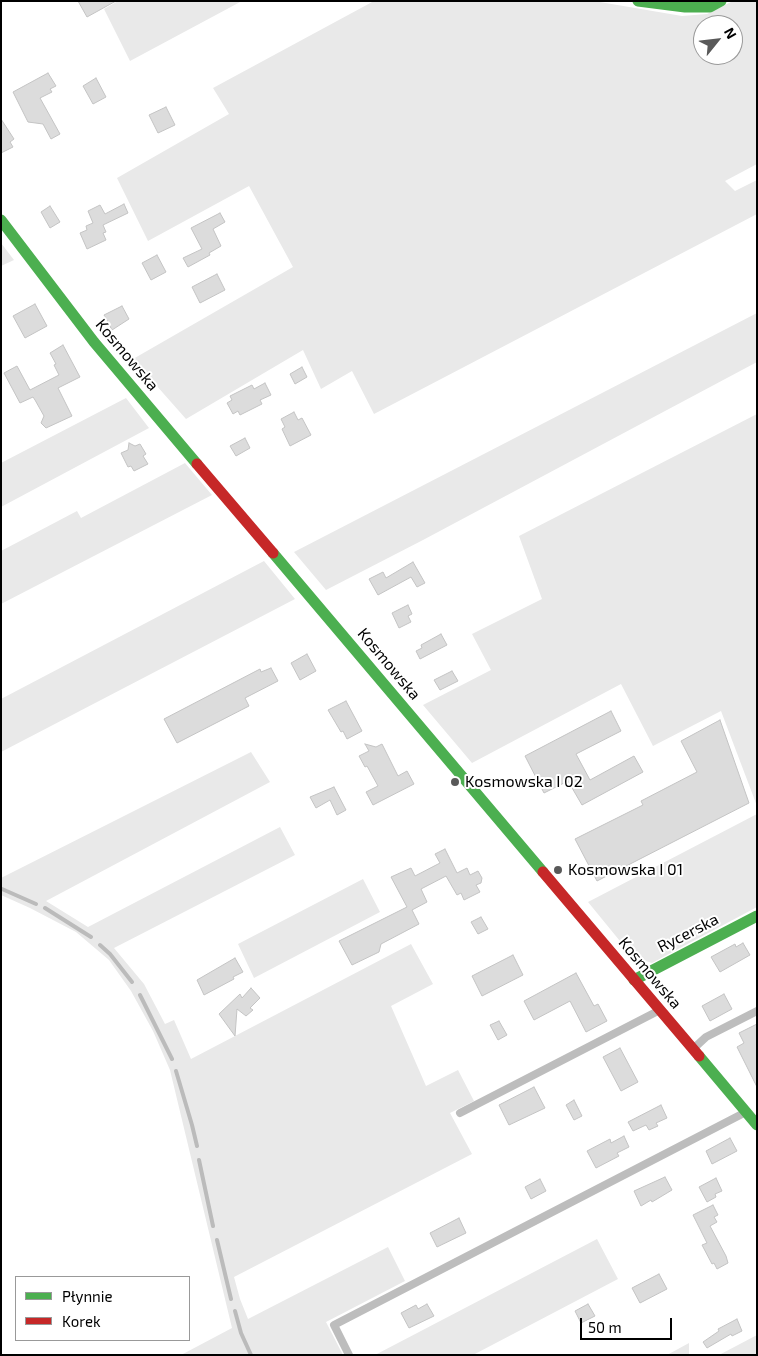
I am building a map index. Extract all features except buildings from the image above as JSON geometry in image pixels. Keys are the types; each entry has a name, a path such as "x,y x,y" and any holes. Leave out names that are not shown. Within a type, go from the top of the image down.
{"street":[{"path":"638,1 685,7 710,7 722,1"},
{"name":"Kosmowska","path":"1,220 94,342 757,1125"},
{"name":"Rycerska","path":"634,980 757,916"}],"lane":[{"path":"460,1113 660,1010"},
{"path":"692,1049 706,1037 757,1011"},
{"path":"349,1355 334,1325 746,1112"}],"shaded area":[{"path":"118,1 242,1 130,61 104,9"},
{"path":"374,1 594,1 682,16 693,15 693,65 743,65 743,15 694,15 707,14 733,1 757,1 757,164 725,181 735,191 757,180 757,214 374,414 352,371 321,389 303,350 186,419 133,359 293,267 249,186 148,241 117,178 229,114 213,88"},
{"path":"1,243 14,260 1,266"},
{"path":"757,313 757,362 423,540 326,590 294,552"},
{"path":"126,398 149,428 1,507 1,463"},
{"path":"757,414 757,806 721,711 653,746 621,684 472,763 423,705 491,670 472,634 542,599 519,536"},
{"path":"185,463 212,495 1,604 1,551 77,511 81,518"},
{"path":"264,561 295,599 1,752 1,699"},
{"path":"251,752 270,782 46,901 88,927 280,827 295,855 114,948 144,984 165,1024 174,1020 191,1059 411,944 433,984 391,1006 426,1086 458,1070 474,1101 450,1113 472,1154 234,1277 248,1319 388,1247 405,1281 326,1322 343,1355 181,1355 232,1328 170,1070 153,1031 131,991 109,960 76,932 1,895 1,878"},
{"path":"757,814 757,907 652,963 633,957 588,902"},
{"path":"363,879 380,912 254,978 238,944"},
{"path":"597,1239 618,1279 473,1355 375,1355"},
{"path":"757,1335 757,1355 719,1355"},
{"path":"689,1343 689,1355 667,1355"}],"waterway":[{"path":"2,889 36,904"},
{"path":"45,908 91,937"},
{"path":"100,945 110,954 132,982"},
{"path":"140,995 172,1059"},
{"path":"176,1071 197,1146"},
{"path":"199,1160 213,1226"},
{"path":"217,1240 231,1299"},
{"path":"235,1311 241,1333 251,1355"}],"traffic: fast":[{"path":"638,1 685,7 710,7 721,1"},
{"path":"1,220 94,342 197,464"},
{"path":"273,553 543,872"},
{"path":"634,980 757,916"},
{"path":"699,1056 757,1125"}],"traffic: jam":[{"path":"197,464 273,553"},
{"path":"543,872 699,1056"}],"place":[{"name":"Kosmowska I 02","path":"455,782"},
{"name":"Kosmowska I 01","path":"558,870"}]}
